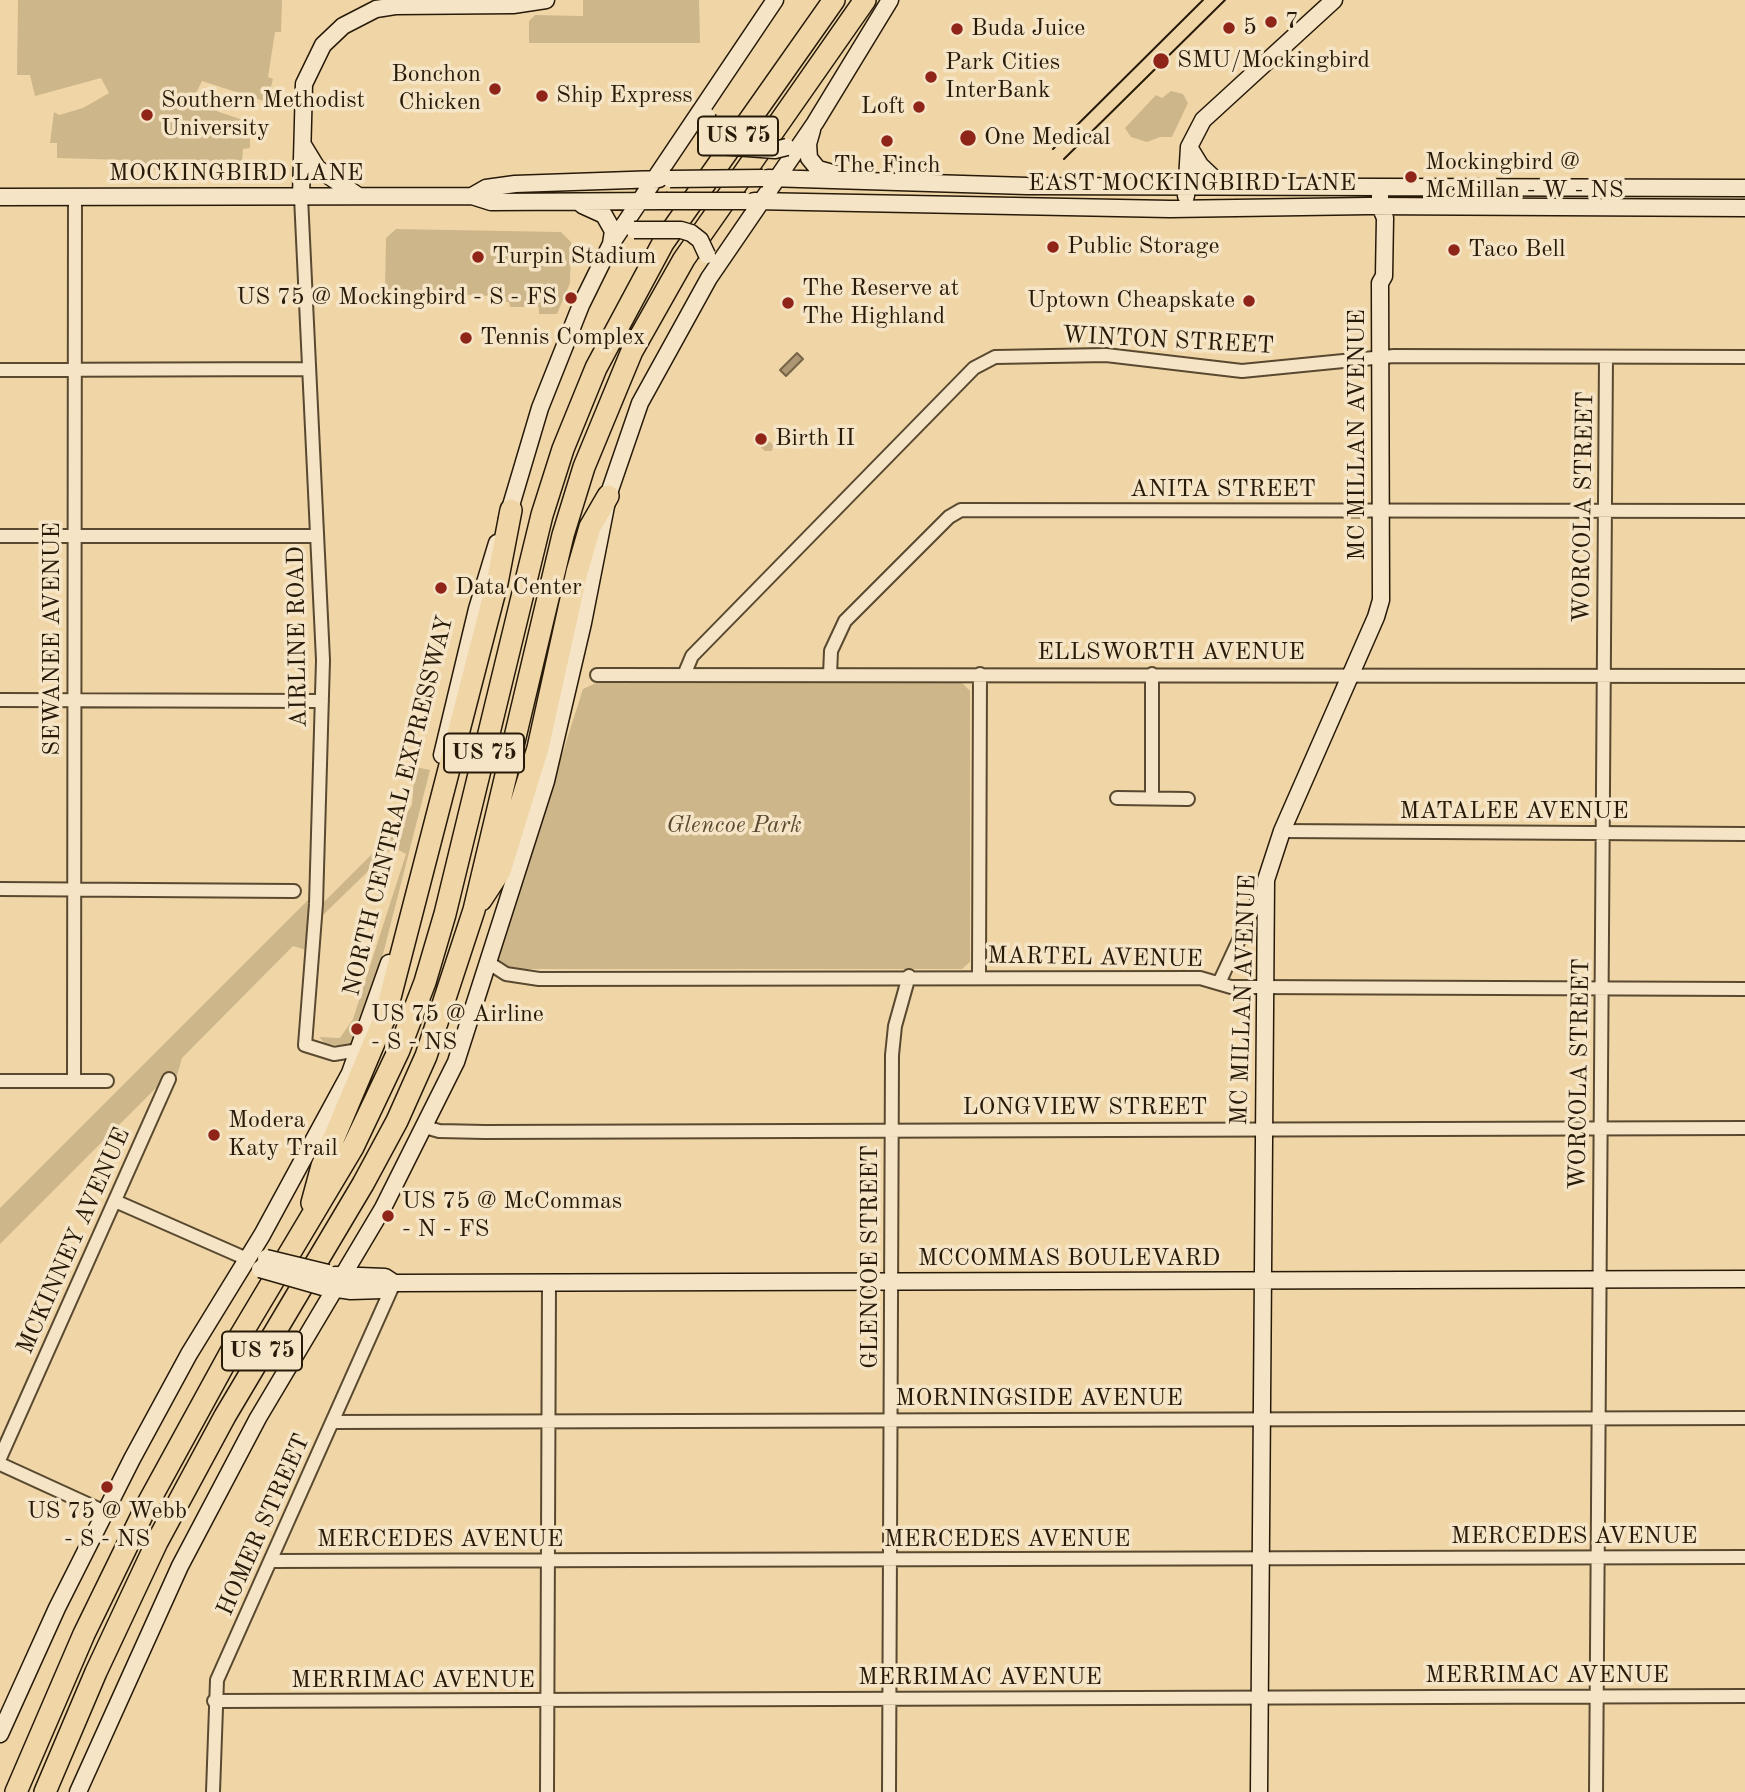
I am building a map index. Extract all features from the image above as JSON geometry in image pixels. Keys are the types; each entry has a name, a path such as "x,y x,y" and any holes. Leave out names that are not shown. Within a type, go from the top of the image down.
{"highway":[{"name":"US 75","path":"16,1792 84,1634 141,1516 204,1400 377,1099 425,982 447,905 542,515 585,391 623,312 663,243 834,0"},
{"name":"US 75","path":"45,1792 96,1672 163,1531 225,1416 397,1121 426,1056 474,910 563,535 584,467 632,351 684,259 865,0"},
{"path":"474,910 500,871 538,748 590,527 608,496"},
{"path":"306,1226 322,1166 385,1017 497,583 511,510"}],"main road":[{"path":"301,197 302,102 308,70 332,34 359,15 395,6 513,5 546,0"},
{"name":"NORTH CENTRAL EXPRESSWAY","path":"0,1734 57,1608 105,1512 189,1354 258,1262 350,1073 408,897 484,583 511,510 540,408 581,305 611,244 652,179 775,0"},
{"path":"78,1792 180,1566 332,1281 425,1127 456,1062 546,781 583,624 608,496 640,403 753,201 793,145 815,123 890,0"},
{"path":"1186,209 1185,185 1189,148 1203,120 1334,0"},
{"path":"710,94 708,116 712,139 719,146 775,150 793,145"},
{"path":"815,123 808,150 813,164 823,171 863,180"},
{"path":"301,140 317,168 359,197"},
{"path":"1189,148 1200,165 1222,186"},
{"name":"EAST MOCKINGBIRD LANE","path":"652,179 769,178 1096,186 1745,188"},
{"name":"MOCKINGBIRD LANE","path":"472,196 486,188 515,184 652,179"},
{"path":"948,184 949,206"},
{"path":"1096,186 1096,208"},
{"path":"1268,186 1268,206"},
{"path":"1534,187 1535,207"},
{"path":"1661,187 1662,207"},
{"name":"MC MILLAN AVENUE","path":"1259,1792 1266,880 1282,831 1381,600 1380,283 1384,275 1385,218 1380,206 1380,188"},
{"name":"MOCKINGBIRD LANE","path":"0,197 472,196 491,202 639,201"},
{"path":"566,200 604,215 612,231 611,244"},
{"name":"EAST MOCKINGBIRD LANE","path":"639,201 1186,209 1268,206 1745,208"},
{"path":"611,244 634,230 681,230 691,233 700,240 708,255 709,278"},
{"name":"MCCOMMAS BOULEVARD","path":"258,1262 332,1281 383,1290 394,1283 1745,1279"}],"street":[{"name":"AIRLINE ROAD","path":"301,197 322,701 316,904 305,1045 334,1054 350,1073"},
{"name":"SEWANEE AVENUE","path":"74,1081 75,198"},
{"name":"WINTON STREET","path":"684,675 692,656 984,361 1004,356 1106,355 1242,371 1381,358 1745,357"},
{"name":"WORCOLA STREET","path":"1596,1792 1606,357"},
{"path":"0,370 309,369"},
{"name":"ANITA STREET","path":"830,675 831,650 845,621 949,517 961,510 1745,511"},
{"path":"0,536 316,536"},
{"path":"979,976 981,674"},
{"path":"1152,674 1152,798"},
{"name":"ELLSWORTH AVENUE","path":"597,675 1745,676"},
{"path":"0,701 322,701"},
{"path":"1117,798 1188,799"},
{"name":"MATALEE AVENUE","path":"1282,831 1745,834"},
{"path":"1219,983 1266,880"},
{"path":"0,889 295,891"},
{"name":"MARTEL AVENUE","path":"489,963 506,974 539,979 979,976 1200,978 1231,987 1745,989"},
{"name":"GLENCOE STREET","path":"889,1792 893,1039 909,976"},
{"path":"334,1054 359,1050"},
{"name":"MCKINNEY AVENUE","path":"0,1458 169,1079"},
{"path":"0,1081 107,1081"},
{"name":"LONGVIEW STREET","path":"425,1127 462,1132 1745,1128"},
{"name":"MCCOMMAS BOULEVARD","path":"115,1201 258,1262"},
{"name":"HOMER STREET","path":"213,1792 214,1701 217,1680 394,1283"},
{"path":"547,1792 549,1283"},
{"name":"MORNINGSIDE AVENUE","path":"332,1422 1745,1418"},
{"path":"0,1464 105,1512"},
{"name":"MERCEDES AVENUE","path":"270,1561 891,1562 1745,1557"},
{"name":"MERRIMAC AVENUE","path":"214,1701 1745,1696"}],"green space":[{"path":"18,0 282,0 281,32 275,32 268,77 273,79 267,102 202,81 195,95 219,112 243,120 243,132 250,132 250,148 243,149 242,162 174,160 174,166 151,170 125,166 124,160 57,158 57,143 50,143 54,112 59,115 83,108 109,93 101,78 35,96 30,75 17,75"},
{"path":"583,0 699,0 700,43 529,43 529,21 535,15 583,16"},
{"path":"1171,91 1183,94 1188,103 1172,137 1160,137 1147,142 1131,137 1125,128 1156,95 1162,98"},
{"name":"Turpin Stadium","path":"396,229 561,232 571,242 570,283 557,314 539,314 539,307 510,307 509,302 491,302 491,296 467,295 467,301 448,301 448,306 395,305 394,298 385,292 386,238"},
{"path":"761,433 773,445 772,451 765,451 753,440"},
{"name":"Glencoe Park","path":"596,683 962,683 970,691 970,962 962,969 509,969 499,963 498,955 583,689"},
{"path":"411,766 430,770 382,958 353,1042 347,1047 325,1043 319,1037 340,1038 353,1019 406,854 393,847 321,917 321,905 395,831 412,805 414,780 410,779"},
{"path":"310,898 306,950 293,946 182,1058 176,1079 163,1081 0,1244 0,1208"}],"shaded area":[{"path":"797,353 803,359 786,376 780,370"}],"tram line":[{"path":"1053,149 1203,0"},
{"path":"1064,159 1225,0"}],"place":[{"name":"7","path":"1271,22"},
{"name":"5","path":"1229,28"},
{"name":"Buda Juice","path":"957,29"},
{"name":"SMU/Mockingbird","path":"1161,61"},
{"name":"Park Cities InterBank","path":"931,77"},
{"name":"Bonchon Chicken","path":"495,89"},
{"name":"Ship Express","path":"542,96"},
{"name":"Loft","path":"919,107"},
{"name":"Southern Methodist University","path":"147,115"},
{"name":"One Medical","path":"968,138"},
{"name":"The Finch","path":"887,141"},
{"name":"Mockingbird @ McMillan - W - NS","path":"1411,177"},
{"name":"Public Storage","path":"1053,247"},
{"name":"Taco Bell","path":"1454,250"},
{"name":"Turpin Stadium","path":"478,257"},
{"name":"US 75 @ Mockingbird - S - FS","path":"571,298"},
{"name":"Uptown Cheapskate","path":"1249,301"},
{"name":"The Reserve at The Highland","path":"788,303"},
{"name":"Tennis Complex","path":"466,338"},
{"name":"Birth II","path":"761,439"},
{"name":"Data Center","path":"441,588"},
{"name":"US 75 @ Airline - S - NS","path":"357,1029"},
{"name":"Modera Katy Trail","path":"214,1135"},
{"name":"US 75 @ McCommas - N - FS","path":"388,1216"},
{"name":"US 75 @ Webb - S - NS","path":"107,1487"}]}
